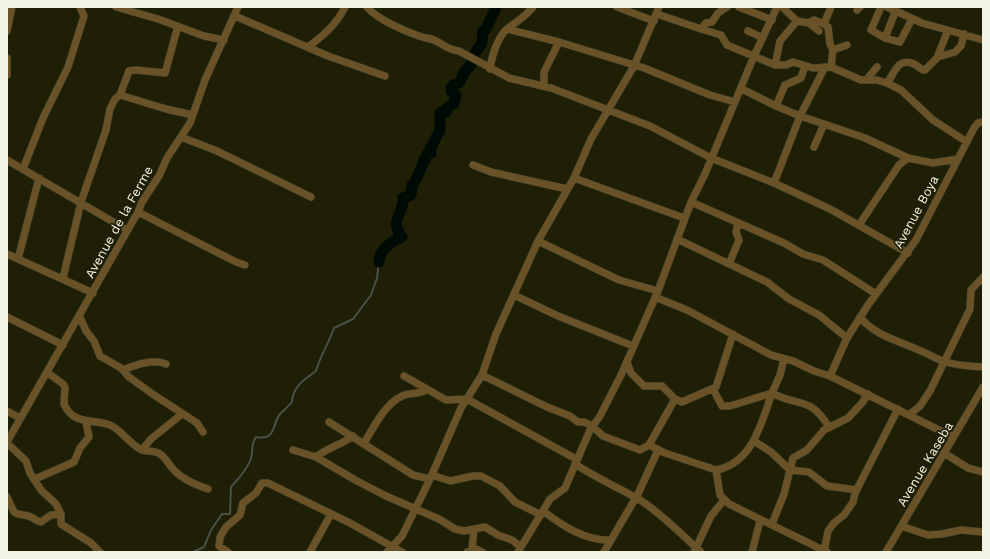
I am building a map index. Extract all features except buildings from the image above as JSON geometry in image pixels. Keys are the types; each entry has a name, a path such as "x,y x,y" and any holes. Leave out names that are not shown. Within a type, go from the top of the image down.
{"street":[{"path":"23,169 43,118 68,67 84,16 80,7"},
{"path":"116,7 178,26 204,36 224,40"},
{"name":"Avenue de la Ferme","path":"7,442 48,373 138,212 142,202 159,176 164,162 181,137 193,115 206,80 238,7"},
{"path":"308,47 326,34 337,21 345,7"},
{"path":"367,7 373,13 395,25 419,36 433,39 451,50 459,51 490,69 518,81 544,86 650,126 712,158 774,183 830,209 908,253"},
{"path":"490,69 496,47 507,29 522,19 532,7"},
{"path":"617,7 657,14 720,36 727,45 774,65 786,65 793,62 804,66 819,68 828,67 861,80 878,80 886,83 901,90 932,120 967,142"},
{"path":"701,29 706,23 712,22 718,13 727,7"},
{"path":"739,7 772,20"},
{"path":"292,450 316,457 357,481 439,519 459,531 474,530 485,527 498,536 512,540 519,549 550,499 565,488 592,426 621,375 656,294 684,218 712,158 742,89 754,56 777,7"},
{"path":"782,7 798,21 809,23 819,31"},
{"path":"824,24 831,7"},
{"path":"881,7 871,30 885,38 900,42 912,19"},
{"path":"885,38 894,16 890,8"},
{"path":"890,8 912,19 983,40"},
{"path":"7,31 10,11"},
{"path":"389,550 402,536 431,477 461,408 482,375 496,334 538,241 574,178 591,139 634,66 657,14"},
{"path":"234,16 242,21 259,25 308,47 385,76"},
{"path":"809,23 814,20 828,27 830,44 834,50"},
{"path":"774,65 780,41 798,21"},
{"path":"63,278 81,202 106,130 110,109 115,99 120,95 130,72 136,70 165,73 178,26"},
{"path":"507,29 559,42 634,66 710,95 736,102"},
{"path":"886,83 898,65 902,62 914,64 922,70 925,70 937,58 948,30"},
{"path":"748,31 763,38"},
{"path":"937,58 955,52 961,46 964,34"},
{"path":"544,86 544,72 559,42"},
{"path":"774,183 800,116 828,67 834,50 847,45"},
{"path":"7,58 7,76"},
{"path":"776,106 785,85 801,78 804,66"},
{"path":"866,80 877,67"},
{"path":"742,89 800,116 865,138 908,158 933,163 958,159"},
{"path":"120,95 166,109 193,115"},
{"name":"Avenue Boya","path":"830,376 847,338 876,294 908,253 977,124 983,122"},
{"path":"814,147 824,124"},
{"path":"181,137 216,151 311,197"},
{"path":"859,225 899,165 908,158"},
{"path":"7,160 127,230"},
{"path":"473,165 491,172 567,189"},
{"path":"18,259 39,178"},
{"path":"574,178 684,218"},
{"path":"691,202 765,236 784,243 795,250 823,260 876,294"},
{"path":"138,212 236,262 245,265"},
{"path":"729,264 739,240 736,232 738,223"},
{"path":"677,239 766,282 789,299 818,315 847,338"},
{"path":"538,241 619,280 656,294 771,355 784,358 830,376 953,437"},
{"path":"7,254 93,292"},
{"path":"909,414 920,406 925,400 970,309 971,290 983,277"},
{"path":"514,295 558,316 633,346"},
{"path":"80,316 86,331 94,341 98,354 197,423 203,432"},
{"path":"7,317 63,345"},
{"path":"860,317 868,326 899,343 920,350 944,362 963,366 983,367"},
{"path":"627,362 631,373 644,386 662,386 675,399 682,402 713,389 717,385 733,334"},
{"path":"649,445 658,450 716,470 721,469 736,460 747,451 754,441 780,375 784,358"},
{"path":"123,370 134,365 158,361 166,364"},
{"path":"48,373 64,384 64,402 67,410 86,422 110,425 123,433 128,440 142,450 158,452 180,475 189,482 208,489"},
{"path":"621,375 631,373"},
{"path":"482,375 547,407 570,416 578,422 584,422 592,426 604,436 636,450 644,449 649,445 668,414 675,399"},
{"path":"404,376 426,390 446,400 467,399 576,461 603,482 636,498 697,551 712,516 724,500"},
{"name":"Avenue Kaseba","path":"886,552 983,388"},
{"path":"713,389 722,406 730,406 772,393 809,404 821,413 830,427"},
{"path":"364,443 381,415 392,404 404,395 417,394 426,390"},
{"path":"772,524 777,513 793,458 807,450 824,430 848,418 868,394"},
{"path":"716,470 719,490 724,500 760,521 772,524 825,552 831,527 844,515 853,502 857,490 898,409"},
{"path":"7,411 20,418"},
{"path":"142,450 151,439 182,414"},
{"path":"35,479 74,462 80,448 89,437 86,422"},
{"path":"329,422 413,475 431,477 450,482 473,476 481,476 500,486 514,502 542,513 589,538 611,540"},
{"path":"316,457 323,451 343,444 353,436"},
{"path":"754,441 771,452 790,470 810,472 827,486 857,490"},
{"path":"7,442 26,461 43,492 54,500 61,514 61,524 86,540 100,552"},
{"path":"604,552 636,498 658,450"},
{"path":"944,453 968,468 983,472"},
{"path":"228,552 219,546 220,537 226,527 240,515 244,503 256,493 262,483 268,483 331,514 389,550 402,552"},
{"path":"7,496 16,514"},
{"path":"7,517 16,514 31,517 39,522 51,515 61,514"},
{"path":"310,552 331,514"},
{"path":"752,552 760,521"},
{"path":"901,526 928,535 961,530 983,532"},
{"path":"474,530 470,550 482,552"}],"waterway":[{"path":"379,262 381,254 384,250 394,241 402,237 398,231 397,221 402,208 403,198 411,195 412,185 416,180 428,153 431,153 430,149 440,130 440,113 443,111 446,112 448,107 454,104 456,96 451,91 453,90 451,88 453,85 459,83 465,71 471,65 475,53 482,43 483,31 486,29 496,7"},
{"path":"193,552 204,547 211,530 222,514 230,514 231,487 242,475 248,465 251,458 253,443 256,437 263,438 271,434 280,414 292,402 294,392 303,381 316,371 334,328 353,319 371,295 377,278 379,262"}]}
